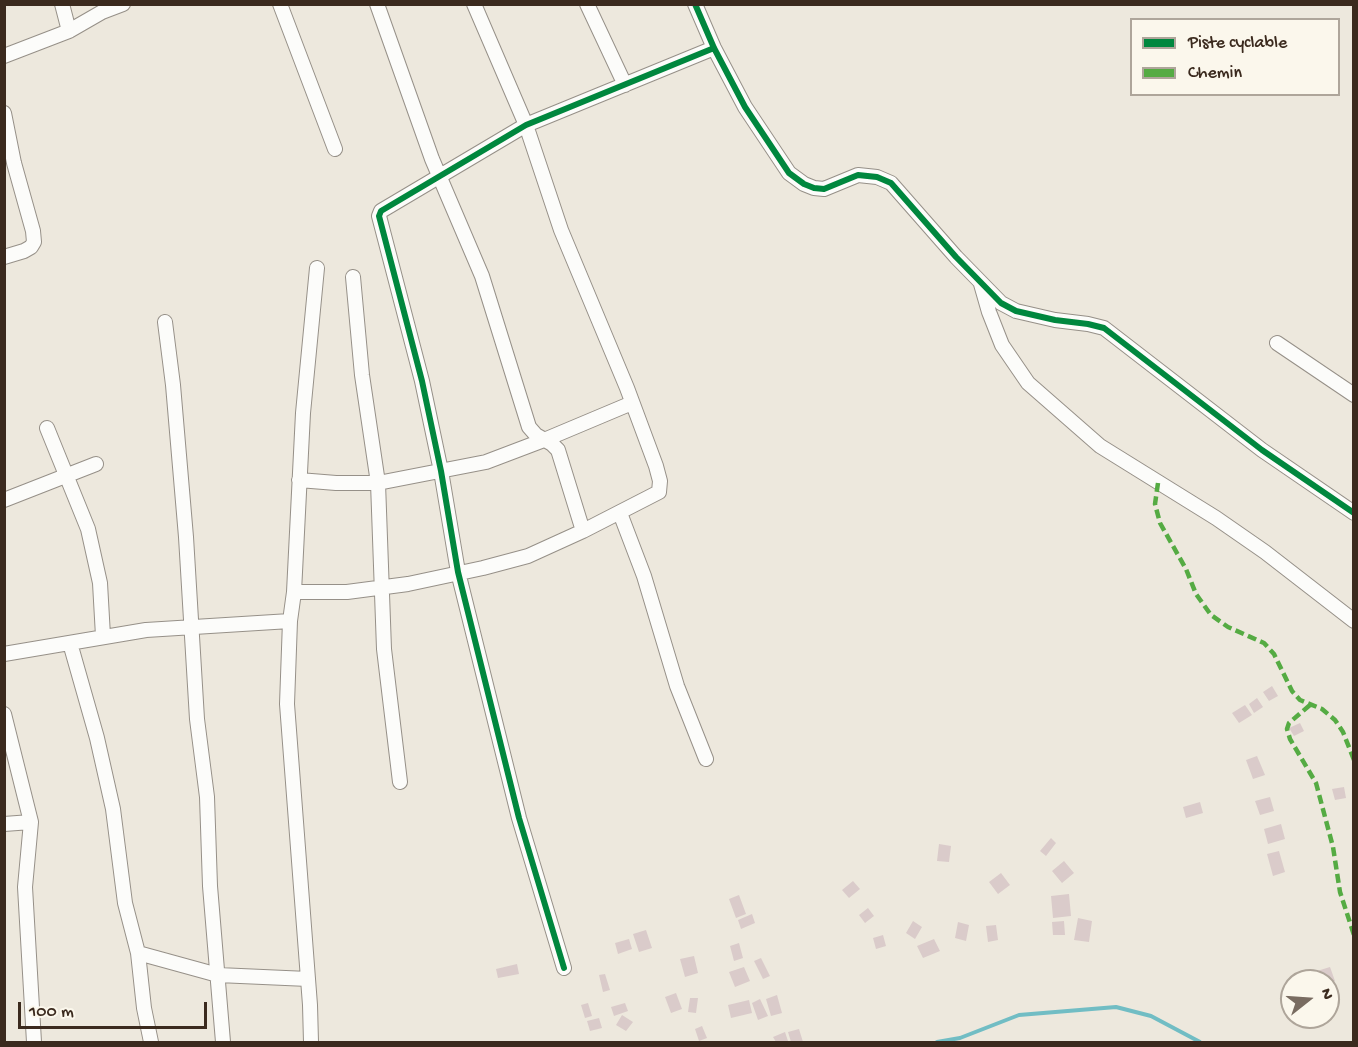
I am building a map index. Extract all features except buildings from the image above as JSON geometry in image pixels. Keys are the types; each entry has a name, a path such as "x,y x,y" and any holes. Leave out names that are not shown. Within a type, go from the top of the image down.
{"street":[{"path":"62,4 69,31"},
{"path":"4,56 69,31 102,12 123,4"},
{"path":"280,4 335,149"},
{"path":"378,4 440,175 482,276 529,427 536,435 558,450 583,531"},
{"path":"294,592 347,592 430,580 528,556 659,492 660,482 656,466 561,230 526,125 474,4"},
{"path":"587,4 625,85"},
{"path":"695,4 714,48 746,107 789,173 804,184 824,189 858,175 877,177 891,183 956,257 1001,303 1016,311 1104,328 1262,450 1353,513"},
{"path":"564,968 519,818 458,572 441,471 422,381 379,216 381,211 526,125 714,48"},
{"path":"4,113 34,242 24,251 4,257"},
{"path":"310,1042 308,980 287,704 303,412 317,268"},
{"path":"353,277 362,375 378,483 384,649 399,782"},
{"path":"980,282 1002,345 1028,383 1100,446 1226,525 1353,621"},
{"path":"165,322 173,385 197,719 207,797 210,886 223,1042"},
{"path":"1277,343 1353,395"},
{"path":"299,480 378,483 486,462 632,403"},
{"path":"47,428 67,475 90,540 100,583 103,636"},
{"path":"4,500 96,464"},
{"path":"620,513 644,576 677,686 706,759"},
{"path":"4,654 146,630 290,621"},
{"path":"70,643 98,738 113,809 125,903 138,953 144,1008 151,1042"},
{"path":"4,714 31,822 25,886 34,1042"},
{"path":"4,824 31,822"},
{"path":"138,953 218,975 308,980"}],"waterway":[{"path":"937,1042 960,1038 1019,1015 1116,1007 1151,1016 1200,1042"}],"marked path":[{"path":"1158,483 1155,504 1160,523 1186,569 1196,594 1211,615 1228,627 1264,643 1274,654 1292,691 1300,700 1322,709 1335,720 1343,732 1354,760"},
{"path":"1310,705 1289,723 1287,729 1290,739 1316,783 1333,847 1340,892 1354,935"}],"cycle path":[{"path":"695,4 714,48 745,107 789,173 804,184 824,189 858,175 877,177 891,183 956,257 1001,303 1016,311 1104,328 1262,450 1354,513"},
{"path":"564,968 519,818 458,572 441,471 422,381 379,216 381,211 526,125 714,48"}]}
